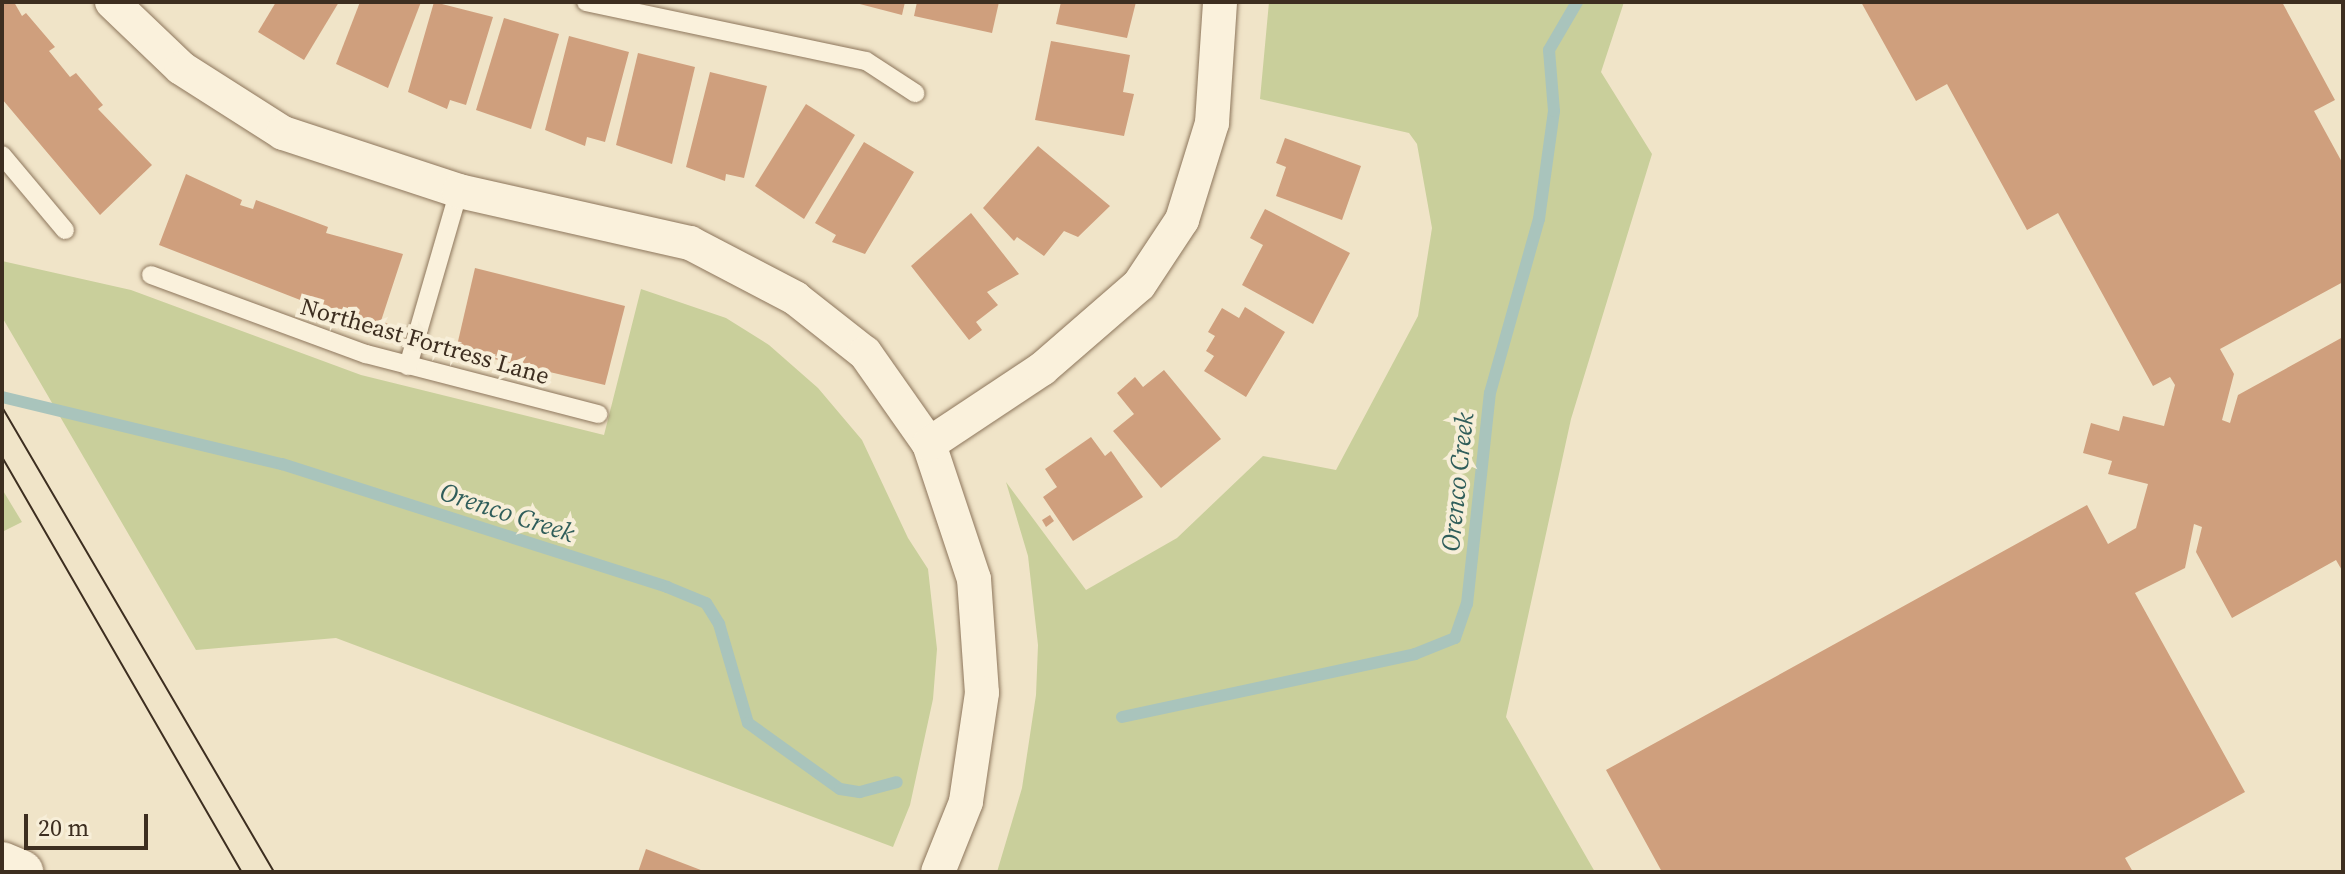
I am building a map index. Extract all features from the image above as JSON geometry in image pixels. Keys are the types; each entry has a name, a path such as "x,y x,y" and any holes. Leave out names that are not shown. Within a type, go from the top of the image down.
{"street":[{"path":"112,2 181,68 283,133 459,191 690,243 795,298 865,353 929,444 974,579 982,693 966,802 938,872"},
{"path":"929,444 1042,369 1139,285 1174,233 1212,123 1220,2"},
{"path":"2,864 21,872"}],"lane":[{"path":"586,2 866,61 915,93"},
{"path":"2,155 65,230"},
{"path":"408,366 459,191"},
{"name":"Northeast Fortress Lane","path":"151,275 270,321 408,366 598,414"}],"green space":[{"path":"1269,2 1624,2 1601,72 1652,154 1571,419 1506,717 1595,872 997,872 1022,788 1036,695 1038,645 1028,556 1006,482 1086,590 1177,538 1263,456 1336,470 1418,316 1432,228 1417,144 1409,133 1260,99"},
{"path":"2,261 131,290 361,375 604,435 641,289 726,318 769,345 818,388 862,440 908,538 928,569 937,649 933,699 910,805 893,847 336,638 196,650 2,317"},
{"path":"2,489 22,522 4,531 2,531"}],"building":[{"path":"2,2 14,2 22,16 26,13 55,47 49,51 70,77 76,73 103,105 98,109 152,165 100,215 2,99"},
{"path":"276,2 339,2 304,60 258,32"},
{"path":"360,2 421,2 388,88 336,64"},
{"path":"434,2 493,17 466,105 450,100 447,109 408,92"},
{"path":"852,2 905,2 902,15"},
{"path":"917,2 999,2 992,33 914,16"},
{"path":"1061,2 1136,2 1127,38 1056,24"},
{"path":"1861,2 2282,2 2335,100 2314,111 2343,164 2343,282 2220,349 2234,374 2222,420 2230,423 2238,395 2343,337 2343,572 2336,560 2232,618 2196,552 2202,527 2194,524 2185,568 2135,593 2245,792 2125,858 2133,872 1662,872 1606,770 2087,505 2108,544 2136,528 2148,484 2108,474 2112,461 2083,453 2091,423 2119,431 2123,416 2164,426 2175,385 2170,377 2153,386 2058,213 2027,230 1947,84 1916,101"},
{"path":"504,18 559,34 531,129 476,110"},
{"path":"569,36 629,52 605,142 587,137 585,146 545,130"},
{"path":"1051,41 1130,55 1123,92 1134,94 1124,136 1035,120"},
{"path":"638,53 695,67 672,164 616,145"},
{"path":"710,72 767,86 744,178 726,174 725,181 686,167"},
{"path":"806,104 855,135 804,219 755,186"},
{"path":"1285,138 1361,166 1342,220 1276,196 1286,167 1276,163"},
{"path":"864,142 914,172 865,254 832,242 836,235 815,223"},
{"path":"1038,146 1110,206 1078,237 1064,231 1044,256 1017,237 1014,241 983,208"},
{"path":"186,174 242,200 240,205 253,209 256,200 328,227 326,233 403,254 381,321 388,324 385,333 159,245"},
{"path":"1265,209 1350,253 1313,324 1242,285 1263,245 1250,238"},
{"path":"971,213 1019,274 987,292 998,305 976,322 982,330 969,340 911,266"},
{"path":"475,268 625,306 605,385 456,350"},
{"path":"1245,307 1285,332 1246,397 1204,371 1214,356 1206,351 1215,336 1208,332 1222,308 1239,318"},
{"path":"1164,370 1221,439 1161,488 1113,431 1134,414 1117,393 1135,377 1143,387"},
{"path":"1091,437 1105,456 1111,451 1143,497 1073,541 1043,497 1057,487 1045,469"},
{"path":"1050,515 1054,521 1046,527 1042,520"},
{"path":"646,849 706,872 638,872"}],"waterway":[{"name":"Orenco Creek","path":"1122,717 1415,654 1455,638 1467,604 1490,393 1539,219 1554,111 1549,50 1577,2"},
{"name":"Orenco Creek","path":"2,397 282,464 667,587 706,603 719,624 748,723 840,789 860,792 897,782"}],"tram line":[{"path":"2,407 274,872"},
{"path":"2,457 242,872"}]}
